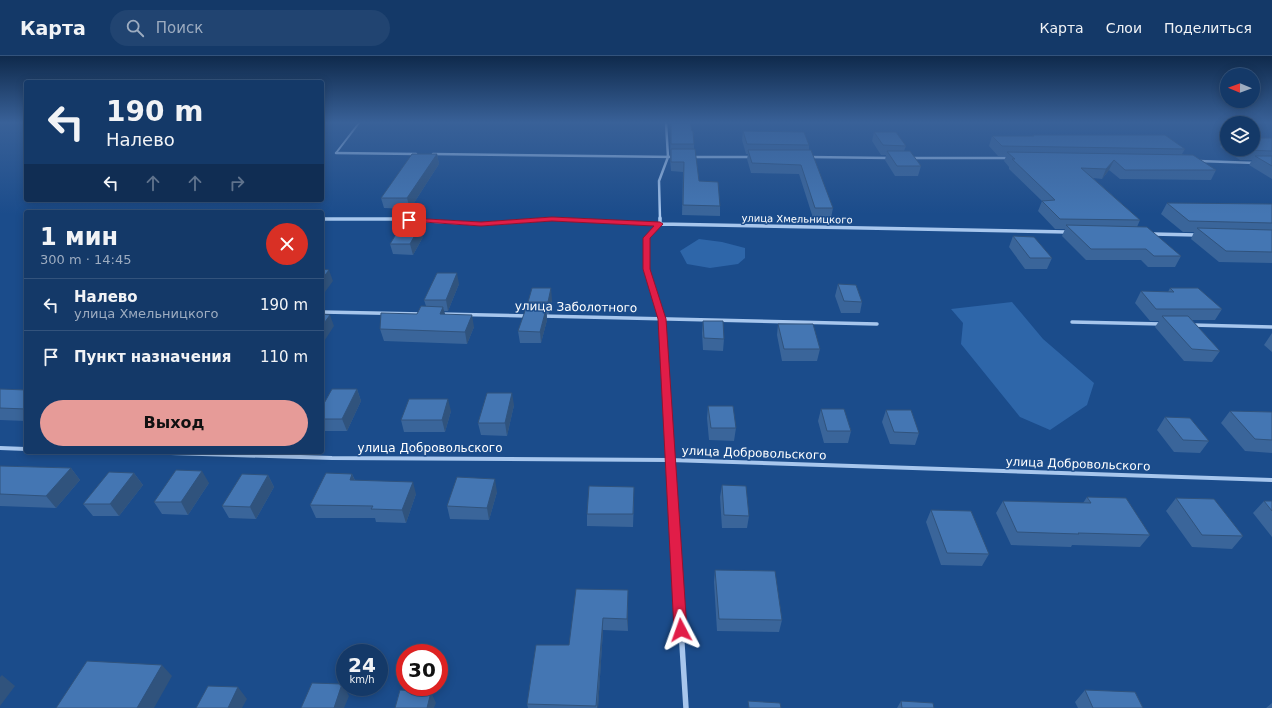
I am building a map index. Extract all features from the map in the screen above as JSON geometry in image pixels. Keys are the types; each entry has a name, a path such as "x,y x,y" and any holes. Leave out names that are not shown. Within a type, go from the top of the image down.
{"street":[{"path":"373,153 423,154"},
{"path":"668,153 668,157 659,181 660,224 647,238 646,269 662,319 686,708"},
{"path":"431,154 756,157"},
{"path":"804,157 891,158"},
{"path":"907,158 1011,158"},
{"path":"1193,161 1264,163"},
{"name":"улица Хмельницкого","path":"324,219 394,219 481,224 552,219 660,224 1073,233"},
{"path":"1145,234 1200,235"},
{"path":"324,312 425,314"},
{"name":"улица Заболотного","path":"433,314 878,324"},
{"path":"1072,322 1164,324"},
{"path":"1187,325 1272,327"},
{"path":"0,448 24,449"},
{"name":"улица Добровольского","path":"204,454 332,458 670,460 1272,480"}],"shaded area":[{"path":"699,239 722,242 745,248 745,258 738,264 710,268 687,264 680,251"},
{"path":"1012,302 1043,339 1094,383 1087,405 1050,430 1020,417 961,344 963,323 951,309"}],"building":[{"path":"671,153 696,153 699,181 718,182 720,206 683,205 684,162 671,162"},
{"path":"749,153 812,153 833,208 815,208 801,165 752,163"},
{"path":"889,153 912,153 921,166 897,166"},
{"path":"1009,153 1193,155 1216,170 1125,170 1114,160 1106,169 1081,168 1140,220 1060,219 1042,201 1055,200 1012,159 1015,159"},
{"path":"412,154 437,154 407,198 381,198"},
{"path":"1255,156 1272,156 1272,166"},
{"path":"1167,203 1272,204 1272,223 1189,221"},
{"path":"1066,225 1147,227 1181,256 1154,256 1146,249 1091,249"},
{"path":"401,226 420,226 410,244 390,244"},
{"path":"1197,228 1272,230 1272,252 1226,251"},
{"path":"1013,236 1034,237 1052,258 1030,258"},
{"path":"324,269 329,270 324,276"},
{"path":"437,273 457,273 446,300 424,300"},
{"path":"838,284 856,285 862,302 844,301"},
{"path":"532,288 551,288 548,302 528,302"},
{"path":"1170,288 1198,288 1222,309 1156,309 1141,291 1174,292"},
{"path":"421,306 443,307 440,314 472,315 465,332 380,329 381,313 417,314"},
{"path":"526,308 546,309 540,332 518,331"},
{"path":"324,314 330,315 324,323"},
{"path":"1162,316 1188,316 1220,351 1192,349"},
{"path":"703,321 723,321 724,339 704,338"},
{"path":"778,324 813,324 820,349 784,349"},
{"path":"0,389 24,390 24,409 0,408"},
{"path":"332,389 357,389 342,419 324,419 324,403"},
{"path":"487,393 512,393 505,423 478,423"},
{"path":"409,399 448,399 442,420 401,420"},
{"path":"708,406 733,406 736,428 711,428"},
{"path":"821,409 844,409 851,431 827,431"},
{"path":"886,410 911,410 919,433 894,432"},
{"path":"1230,411 1272,412 1272,440 1255,439"},
{"path":"1165,417 1190,418 1209,441 1183,440"},
{"path":"0,466 71,468 46,496 0,494"},
{"path":"176,470 202,471 181,502 154,502"},
{"path":"109,472 134,473 110,504 83,504"},
{"path":"326,473 352,474 350,480 413,482 402,510 371,509 373,506 310,505"},
{"path":"242,474 268,475 250,507 222,506"},
{"path":"457,477 495,479 487,508 447,506"},
{"path":"722,485 746,486 749,516 724,515"},
{"path":"589,486 634,487 633,514 587,514"},
{"path":"1087,497 1126,498 1150,535 1017,532 1003,501 1091,503"},
{"path":"1176,498 1214,499 1243,536 1202,535"},
{"path":"1264,501 1272,501 1272,511"},
{"path":"931,510 971,511 989,554 947,553"},
{"path":"715,570 775,571 782,620 719,619"},
{"path":"576,589 628,590 627,619 603,618 596,706 527,704 536,645 569,645"},
{"path":"87,661 162,665 137,708 56,708"},
{"path":"312,683 336,684 336,696 338,696 334,708 301,708"},
{"path":"208,686 238,687 228,708 196,708"},
{"path":"1085,690 1135,692 1143,708 1093,708"},
{"path":"398,696 430,696 427,708 395,708"},
{"path":"748,701 780,703 781,708 749,708"},
{"path":"901,701 933,703 934,708 902,708"}],"route":[{"path":"409,220 481,224 552,219 660,224 647,238 646,269 662,319 681,630"}]}
